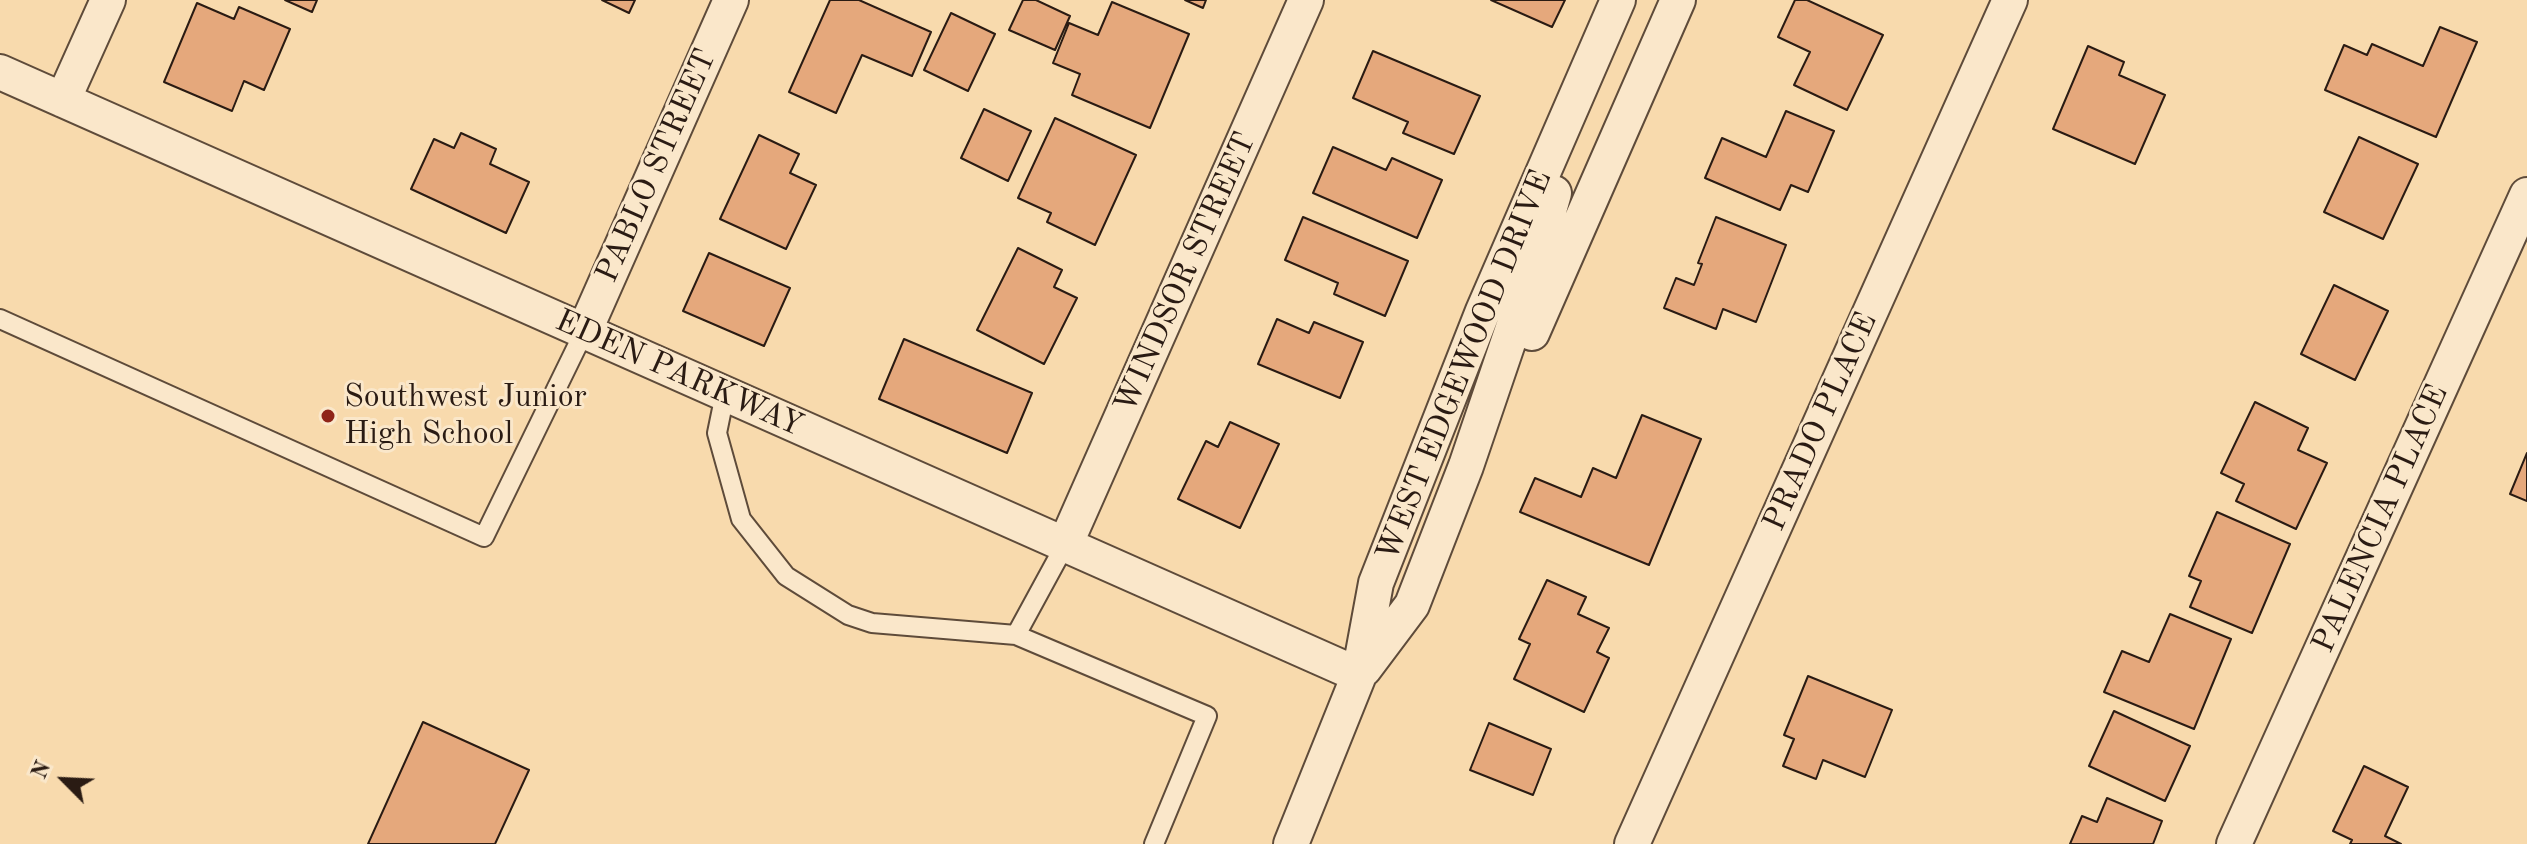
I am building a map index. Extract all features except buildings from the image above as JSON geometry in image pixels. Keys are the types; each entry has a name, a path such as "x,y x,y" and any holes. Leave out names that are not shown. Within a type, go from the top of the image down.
{"street":[{"path":"63,100 108,0"},
{"name":"PABLO STREET","path":"584,332 731,0"},
{"name":"WINDSOR STREET","path":"1065,545 1306,0"},
{"name":"WEST EDGEWOOD DRIVE","path":"1291,844 1359,675 1376,583 1483,311 1618,0"},
{"name":"WEST EDGEWOOD DRIVE","path":"1466,466 1525,352 1678,0"},
{"name":"PRADO PLACE","path":"1632,844 2010,0"},
{"name":"WEST EDGEWOOD DRIVE","path":"1359,675 1412,605 1466,466 1529,281 1591,63"},
{"name":"EDEN PARKWAY","path":"0,72 1359,675"},
{"name":"PALENCIA PLACE","path":"2234,844 2527,195"}],"lane":[{"path":"0,319 484,537 584,332"},
{"path":"725,394 717,433 741,519 786,576 848,615 872,623 1016,635 1207,716 1154,844"},
{"path":"1016,635 1065,545"}],"place":[{"name":"Southwest Junior High School","path":"328,416"}]}
